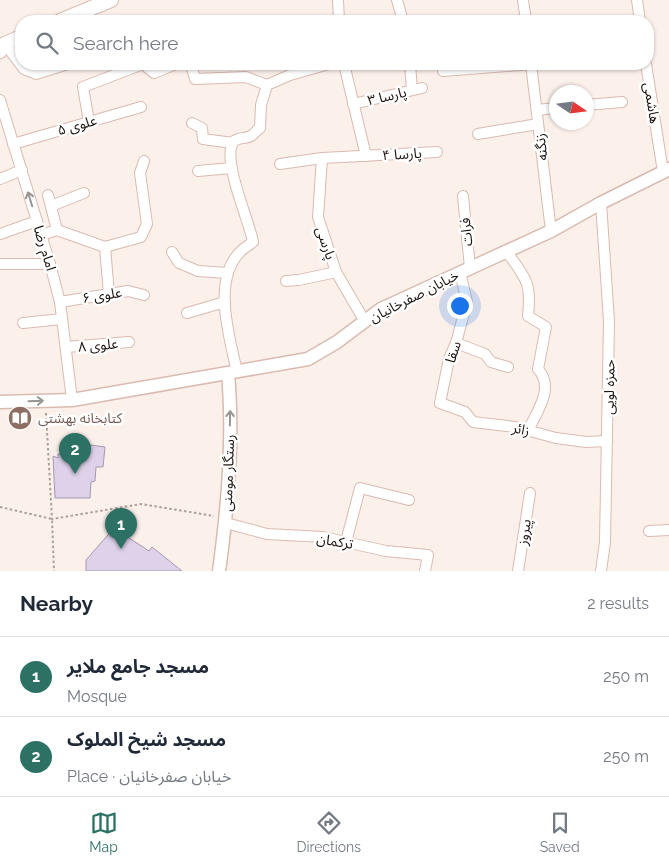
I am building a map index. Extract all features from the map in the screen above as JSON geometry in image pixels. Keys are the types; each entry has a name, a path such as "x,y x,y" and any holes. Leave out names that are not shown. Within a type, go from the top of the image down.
{"main road":[{"path":"75,15 111,0"},
{"path":"2,48 15,40"}],"street":[{"path":"338,0 339,15"},
{"path":"397,0 401,15"},
{"path":"523,0 525,15"},
{"path":"637,0 639,15"},
{"path":"2,48 15,60"},
{"path":"26,70 36,74 49,70"},
{"path":"89,122 83,87 127,70"},
{"path":"150,70 154,73 161,70"},
{"path":"193,70 195,79 246,77 267,85 308,70"},
{"path":"345,70 366,156"},
{"name":"پارسا ۳","path":"353,104 417,89 412,70"},
{"path":"443,71 456,70"},
{"name":"زنگنه","path":"533,70 551,231"},
{"name":"هاشمی","path":"647,70 666,170"},
{"path":"192,123 202,128 203,139 233,143 236,140 251,136 260,128 261,105 267,85"},
{"name":"امام رضا","path":"0,100 60,302 72,400"},
{"path":"594,104 622,102"},
{"name":"علوی ۵","path":"14,144 141,107"},
{"path":"536,110 549,109"},
{"path":"478,134 538,124"},
{"path":"233,143 231,160 234,179 253,242 240,252 231,265 225,283 225,313 233,373"},
{"name":"پارسا ۴","path":"280,164 322,158 437,152"},
{"name":"پارسی","path":"322,158 318,217 336,272 364,320"},
{"path":"41,235 57,230 105,247 141,237 147,224 140,173 144,161"},
{"path":"198,171 232,168"},
{"path":"0,178 22,170"},
{"name":"خیابان صفرخانیان","path":"0,402 72,400 308,359 337,342 380,309 551,231 666,170"},
{"path":"51,206 84,193"},
{"path":"48,195 57,230"},
{"name":"فرات","path":"463,196 465,270"},
{"name":"حمزه لویی","path":"601,203 610,321 605,542 601,571"},
{"path":"0,234 37,221"},
{"path":"105,247 109,294"},
{"path":"506,251 526,278 530,299 528,316 546,328 538,368 544,375 543,400 528,431"},
{"path":"172,252 179,263 198,271 228,273"},
{"path":"0,264 50,264"},
{"name":"سقا","path":"440,403 449,359 456,343 467,302 465,270"},
{"path":"286,281 336,272"},
{"name":"علوی ۶","path":"60,302 128,290 144,295"},
{"path":"187,312 225,302"},
{"path":"23,322 62,319"},
{"name":"علوی ۸","path":"66,348 129,342"},
{"path":"456,343 485,354 491,362 508,367"},
{"name":"رستگار مومنی","path":"219,571 226,520 230,397 233,373"},
{"name":"زائر","path":"440,403 465,412 473,422 515,427 556,438 586,442 607,441"},
{"path":"346,542 360,488 408,500"},
{"name":"پیروز","path":"518,571 530,493"},
{"name":"ترکمان","path":"226,520 267,534 323,537 386,551 428,555 425,571"},
{"path":"649,531 669,530"}],"path":[{"path":"46,401 54,571"},
{"path":"0,507 52,519 141,504 226,520"}],"building":[{"path":"83,444 105,447 103,467 96,467 95,481 91,482 90,498 55,498 53,456 58,458 58,454 80,456 78,447 84,448"},
{"path":"114,528 149,551 152,547 182,571 86,571 86,560"}],"place":[{"name":"کتابخانه بهشتی","path":"20,418"},
{"name":"مسجد شیخ الملوک","path":"75,474"},
{"name":"مسجد جامع ملایر","path":"121,549"}]}
